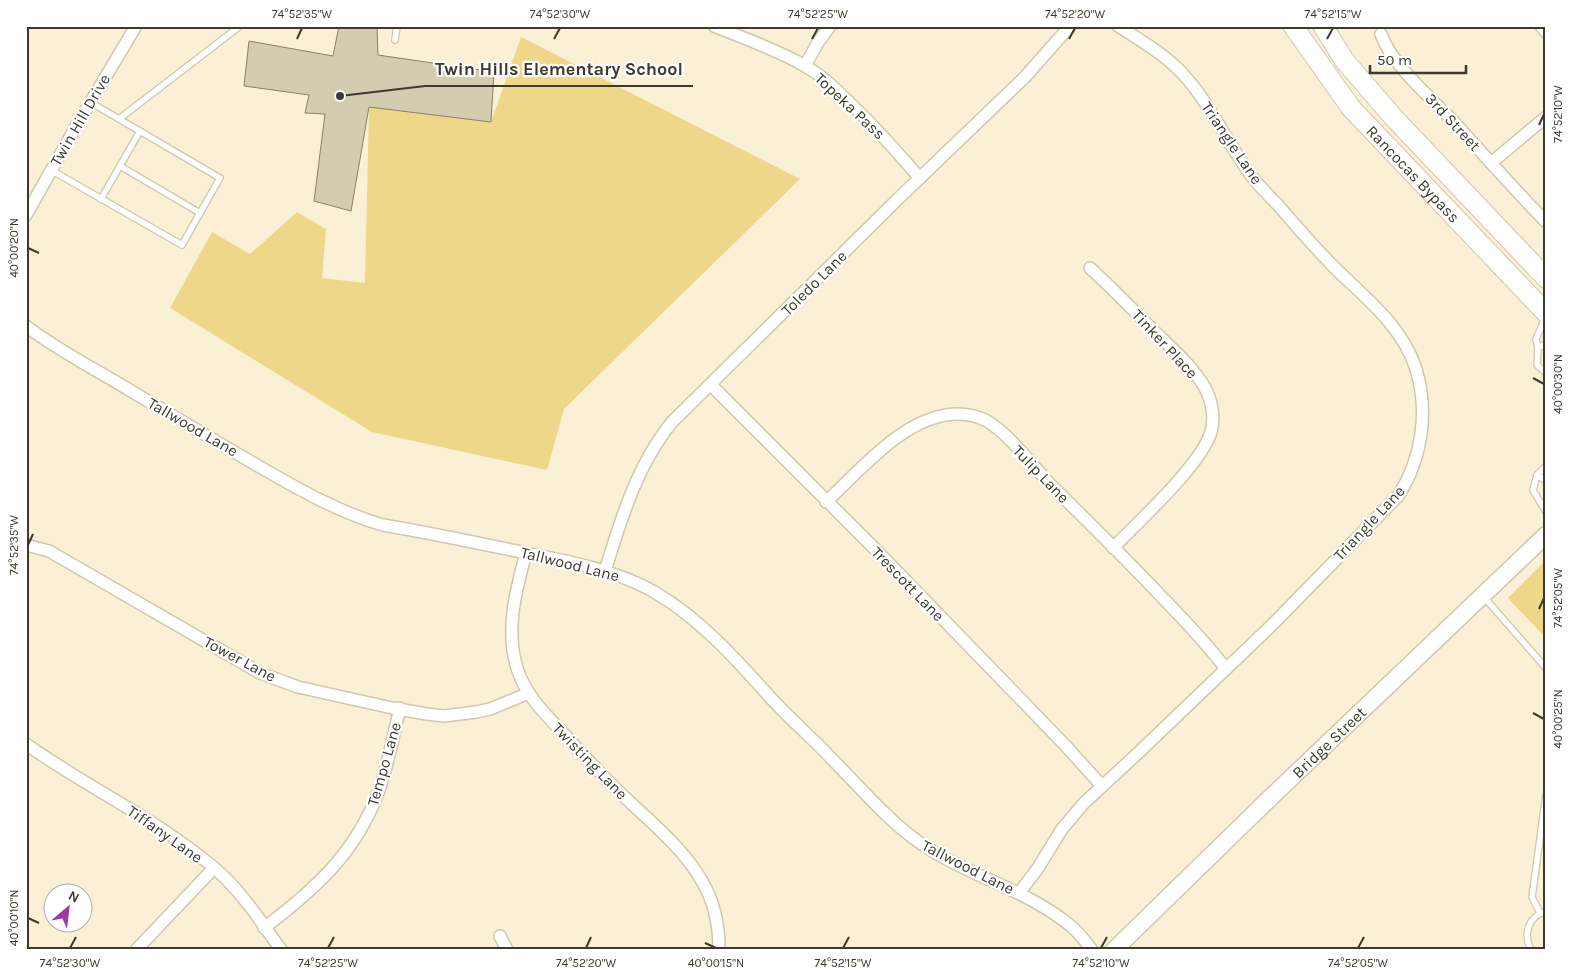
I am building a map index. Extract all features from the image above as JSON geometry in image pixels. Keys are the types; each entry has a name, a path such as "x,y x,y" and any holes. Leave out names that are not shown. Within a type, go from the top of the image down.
{"main road":[{"name":"Rancocas Bypass","path":"1293,26 1351,108 1546,312"},
{"name":"Rancocas Bypass","path":"1323,26 1344,60 1394,118 1546,278"},
{"name":"Bridge Street","path":"1114,950 1268,800 1546,536"}],"street":[{"name":"Twin Hill Drive","path":"26,215 90,102 136,26"},
{"name":"Topeka Pass","path":"714,26 805,66 848,100 920,178"},
{"path":"805,66 830,26"},
{"name":"Toledo Lane","path":"605,571 634,488 649,455 672,422 1025,77 1070,26"},
{"name":"Triangle Lane","path":"1019,893 1072,816 1273,624 1398,496 1409,479 1420,443 1423,424 1420,386 1409,352 1390,321 1334,266 1259,184 1239,157 1208,107 1184,76 1157,50 1118,26"},
{"path":"1541,26 1546,32"},
{"name":"3rd Street","path":"1380,34 1391,56 1546,222"},
{"name":"3rd Street","path":"1490,163 1546,116"},
{"name":"Tinker Place","path":"1090,268 1186,362 1205,388 1211,402 1213,417 1211,432 1205,446 1186,470 1113,548"},
{"name":"Tallwood Lane","path":"26,326 62,350 195,430 281,479 362,519 605,571 654,592 674,605 709,633 785,713 880,808 913,838 950,860 1019,893 1063,920 1075,930 1092,950"},
{"name":"Trescott Lane","path":"710,385 878,552 995,672 1102,786"},
{"name":"Tulip Lane","path":"826,502 882,449 917,424 944,415 959,414 973,416 987,422 1010,442 1183,617 1226,668"},
{"name":"Tower Lane","path":"26,546 48,552 260,673 298,687 427,714 460,715 490,709 529,693"},
{"name":"Twisting Lane","path":"526,553 514,604 512,637 517,668 523,683 557,727 692,866 710,897 715,914 719,950"},
{"name":"Tempo Lane","path":"264,928 307,894 338,862 357,836 379,792 400,708"},
{"name":"Tiffany Lane","path":"26,744 147,820 186,846 214,868 236,890 281,950"},
{"path":"136,950 214,868"},
{"path":"500,936 507,950"}],"lane":[{"path":"119,119 240,26"},
{"path":"395,40 396,26"},
{"path":"52,170 182,245 220,178 90,102"},
{"path":"101,199 140,131"},
{"path":"120,166 200,212"},
{"path":"1546,316 1536,339 1538,348 1537,365 1546,373"},
{"path":"1538,348 1546,344"},
{"path":"1546,466 1537,475 1533,490 1546,512"},
{"path":"1537,475 1546,481"},
{"path":"1483,596 1546,668"},
{"path":"1531,950 1527,942 1528,926 1533,918 1543,912 1532,897 1546,795"}],"shaded area":[{"path":"521,37 800,179 564,409 547,470 372,432 170,308 212,232 250,254 297,212 326,229 322,278 365,283 369,107 491,122"},
{"path":"1546,560 1546,638 1508,598"}],"building":[{"path":"339,26 377,26 378,55 494,72 491,122 369,107 351,211 314,201 325,114 305,113 309,95 244,86 249,41 333,56"}],"place":[{"name":"Twin Hills Elementary School","path":"340,96"}]}
